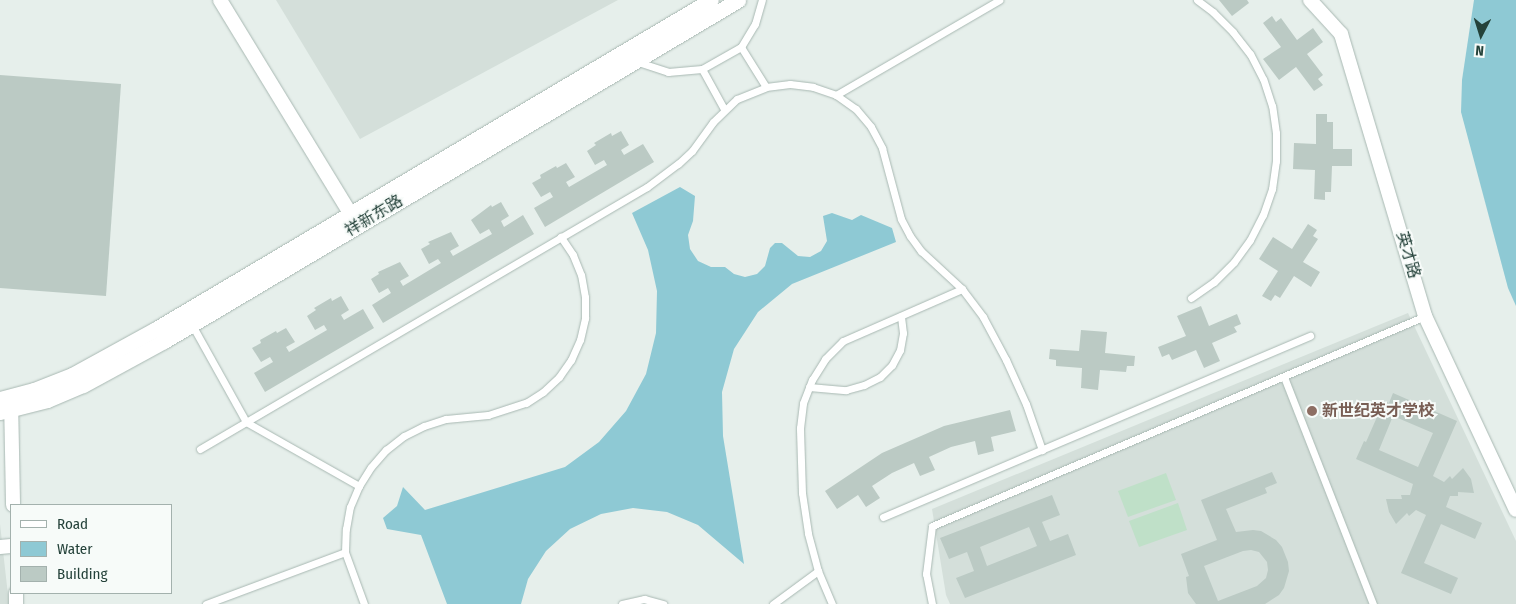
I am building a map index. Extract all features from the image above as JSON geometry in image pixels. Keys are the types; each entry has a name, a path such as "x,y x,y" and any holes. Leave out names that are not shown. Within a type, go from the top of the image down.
{"street":[{"path":"220,0 354,220"},
{"name":"祥新东路","path":"354,220 711,0"},
{"name":"祥新东路","path":"6,405 47,400 83,384 188,318 354,220 635,61 738,0"},
{"name":"英才路","path":"1310,0 1340,34 1425,316 1516,510"},
{"path":"6,405 12,504"}],"lane":[{"path":"635,61 668,72 702,70 742,47 755,24 762,0"},
{"path":"836,95 999,0"},
{"path":"1191,298 1214,282 1234,262 1250,240 1263,215 1272,188 1276,161 1276,133 1272,106 1263,79 1250,54 1233,32 1213,12 1196,0"},
{"path":"742,47 766,87"},
{"path":"702,70 724,109"},
{"path":"200,449 663,176 692,151 724,109 737,99 766,87 798,85 813,87 836,95 856,109 871,127 879,141 901,219 910,236 921,251 962,289 983,318 1006,360 1026,404 1042,450"},
{"path":"364,604 345,552 349,514 359,486 371,467 386,450 404,436 424,426 446,419 488,415 508,410 543,392 559,377 571,360 580,340 585,318 585,297 576,262 561,237"},
{"path":"832,604 818,571 808,533 802,484 800,428 803,403 809,387 826,359 843,341 962,289"},
{"path":"809,387 846,390 880,378 892,365 900,350 903,333 902,316"},
{"path":"932,604 926,574 932,526 1425,316"},
{"path":"188,318 246,422 359,486"},
{"path":"883,517 1310,336"},
{"path":"1284,377 1373,604"},
{"path":"206,604 345,552"},
{"path":"773,604 818,571"},
{"path":"622,604 644,599 663,604"}],"shaded area":[{"path":"276,0 618,0 360,139"},
{"name":"新世纪英才学校","path":"1408,313 1516,541 1516,604 950,604 946,595 932,509"},
{"path":"0,524 9,604 0,604"}],"green space":[{"path":"1166,473 1176,500 1128,517 1118,491"},
{"path":"1178,503 1187,530 1139,547 1129,521"}],"water":[{"path":"1474,0 1516,0 1516,306 1508,288 1461,112 1462,80"},
{"path":"680,187 695,196 693,221 688,235 690,249 698,261 711,267 725,267 734,274 745,277 757,274 765,266 770,248 775,243 782,243 798,256 810,257 821,251 827,241 823,216 832,213 852,220 861,215 892,228 896,242 792,284 758,312 734,349 722,392 723,436 744,564 698,525 667,512 633,508 601,514 570,529 546,551 528,579 521,604 447,604 421,535 387,529 383,518 397,506 403,487 425,510 565,467 599,442 626,411 646,374 656,333 657,291 648,250 632,213"}],"building":[{"path":"1219,0 1247,0 1249,3 1232,16"},
{"path":"1272,16 1276,22 1281,18 1297,40 1313,28 1323,42 1307,54 1323,75 1318,79 1323,85 1314,91 1296,67 1279,80 1263,59 1281,47 1263,23"},
{"path":"0,75 121,84 106,296 0,288"},
{"path":"1316,114 1327,114 1327,122 1333,122 1333,149 1352,149 1352,166 1332,166 1331,192 1325,192 1325,200 1314,199 1315,170 1293,169 1294,143 1316,144"},
{"path":"621,131 629,145 621,150 624,155 643,144 654,162 545,227 534,208 553,197 550,192 541,197 532,183 541,178 540,175 566,163 575,177 566,182 569,187 607,165 604,160 595,165 587,151 596,145 594,143 611,133 612,136"},
{"path":"501,202 509,216 501,221 504,227 523,215 534,234 383,323 372,305 391,293 388,288 379,293 371,279 379,274 378,272 400,262 409,276 400,281 403,286 441,263 438,259 429,264 421,249 430,244 428,242 451,232 459,246 450,251 453,256 492,234 489,229 480,234 471,220 491,205 492,207"},
{"path":"1308,224 1317,230 1313,236 1318,239 1303,262 1320,272 1311,287 1294,276 1280,298 1275,295 1271,301 1262,296 1278,271 1259,259 1273,237 1292,249"},
{"path":"341,296 349,310 341,315 344,320 363,309 374,328 265,392 254,373 273,362 270,357 261,362 252,348 261,343 260,340 286,328 295,342 286,347 289,352 327,330 324,325 315,330 307,316 316,310 314,308 331,298 332,301"},
{"path":"1201,306 1209,326 1237,314 1241,324 1234,327 1237,332 1212,343 1220,361 1204,368 1196,350 1172,360 1169,354 1162,357 1158,347 1186,336 1177,316"},
{"path":"1081,330 1107,332 1105,353 1135,356 1134,366 1127,366 1126,372 1100,370 1098,390 1081,388 1082,368 1056,366 1056,360 1049,359 1050,349 1079,351"},
{"path":"1393,393 1457,421 1433,476 1444,482 1450,476 1452,479 1463,468 1471,479 1474,493 1458,492 1458,496 1450,496 1446,507 1482,523 1475,539 1441,524 1424,563 1458,578 1451,594 1401,573 1426,515 1416,510 1409,516 1407,513 1396,524 1389,512 1386,499 1402,499 1401,495 1410,495 1413,484 1356,459 1364,441 1366,442 1384,401 1389,403","holes":["1393,416 1433,433 1418,467 1379,450"]},
{"path":"1010,410 1016,431 991,437 994,451 978,455 975,441 951,447 929,457 935,470 920,476 914,463 892,473 872,486 880,498 866,507 858,495 837,509 825,491 882,453 944,426"},
{"path":"1272,472 1277,483 1265,488 1267,493 1226,509 1236,532 1261,531 1276,540 1282,547 1288,562 1289,571 1284,588 1279,595 1265,604 1196,604 1188,593 1186,577 1189,576 1181,554 1217,540 1201,500","holes":["1243,551 1259,552 1267,562 1266,578 1257,586 1218,601 1204,566"]},
{"path":"1052,495 1060,515 1042,522 1050,541 1068,534 1076,555 965,598 956,578 974,571 967,552 949,559 940,538","holes":["1029,527 1037,546 987,566 980,547"]}],"place":[{"name":"新世纪英才学校","path":"1312,411"}]}
